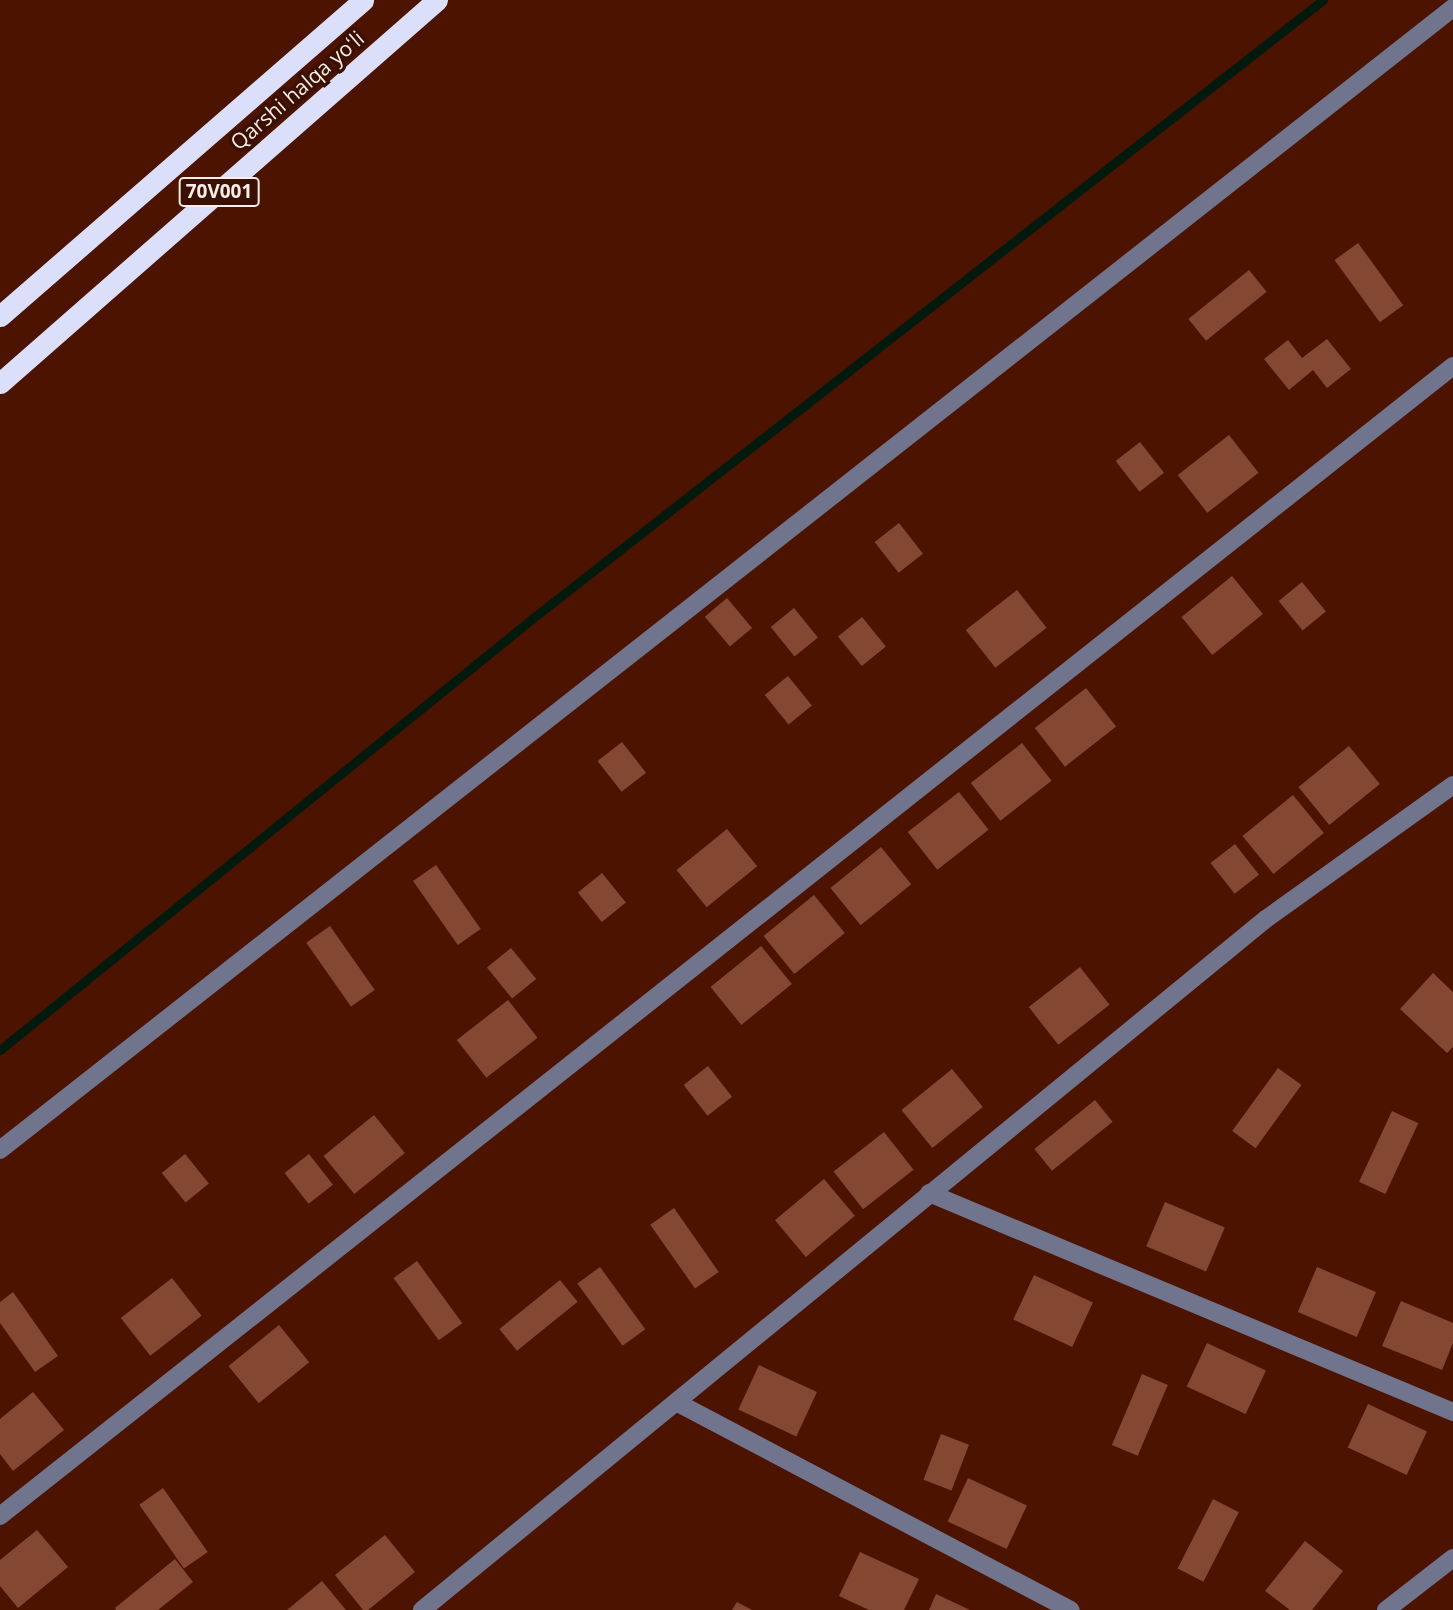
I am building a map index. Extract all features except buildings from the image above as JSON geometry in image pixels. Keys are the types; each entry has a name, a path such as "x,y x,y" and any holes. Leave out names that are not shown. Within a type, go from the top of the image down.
{"highway":[{"name":"Qarshi halqa yoʻli","path":"0,316 363,0"},
{"name":"Qarshi halqa yoʻli","path":"0,383 437,0"}],"street":[{"path":"0,1150 1453,8"},
{"path":"0,1516 1453,366"},
{"path":"422,1610 1266,919 1453,785"},
{"path":"929,1193 1453,1412"},
{"path":"676,1402 1070,1610"},
{"path":"1386,1610 1453,1558"}],"waterway":[{"path":"0,1050 533,618 1323,0"}]}
